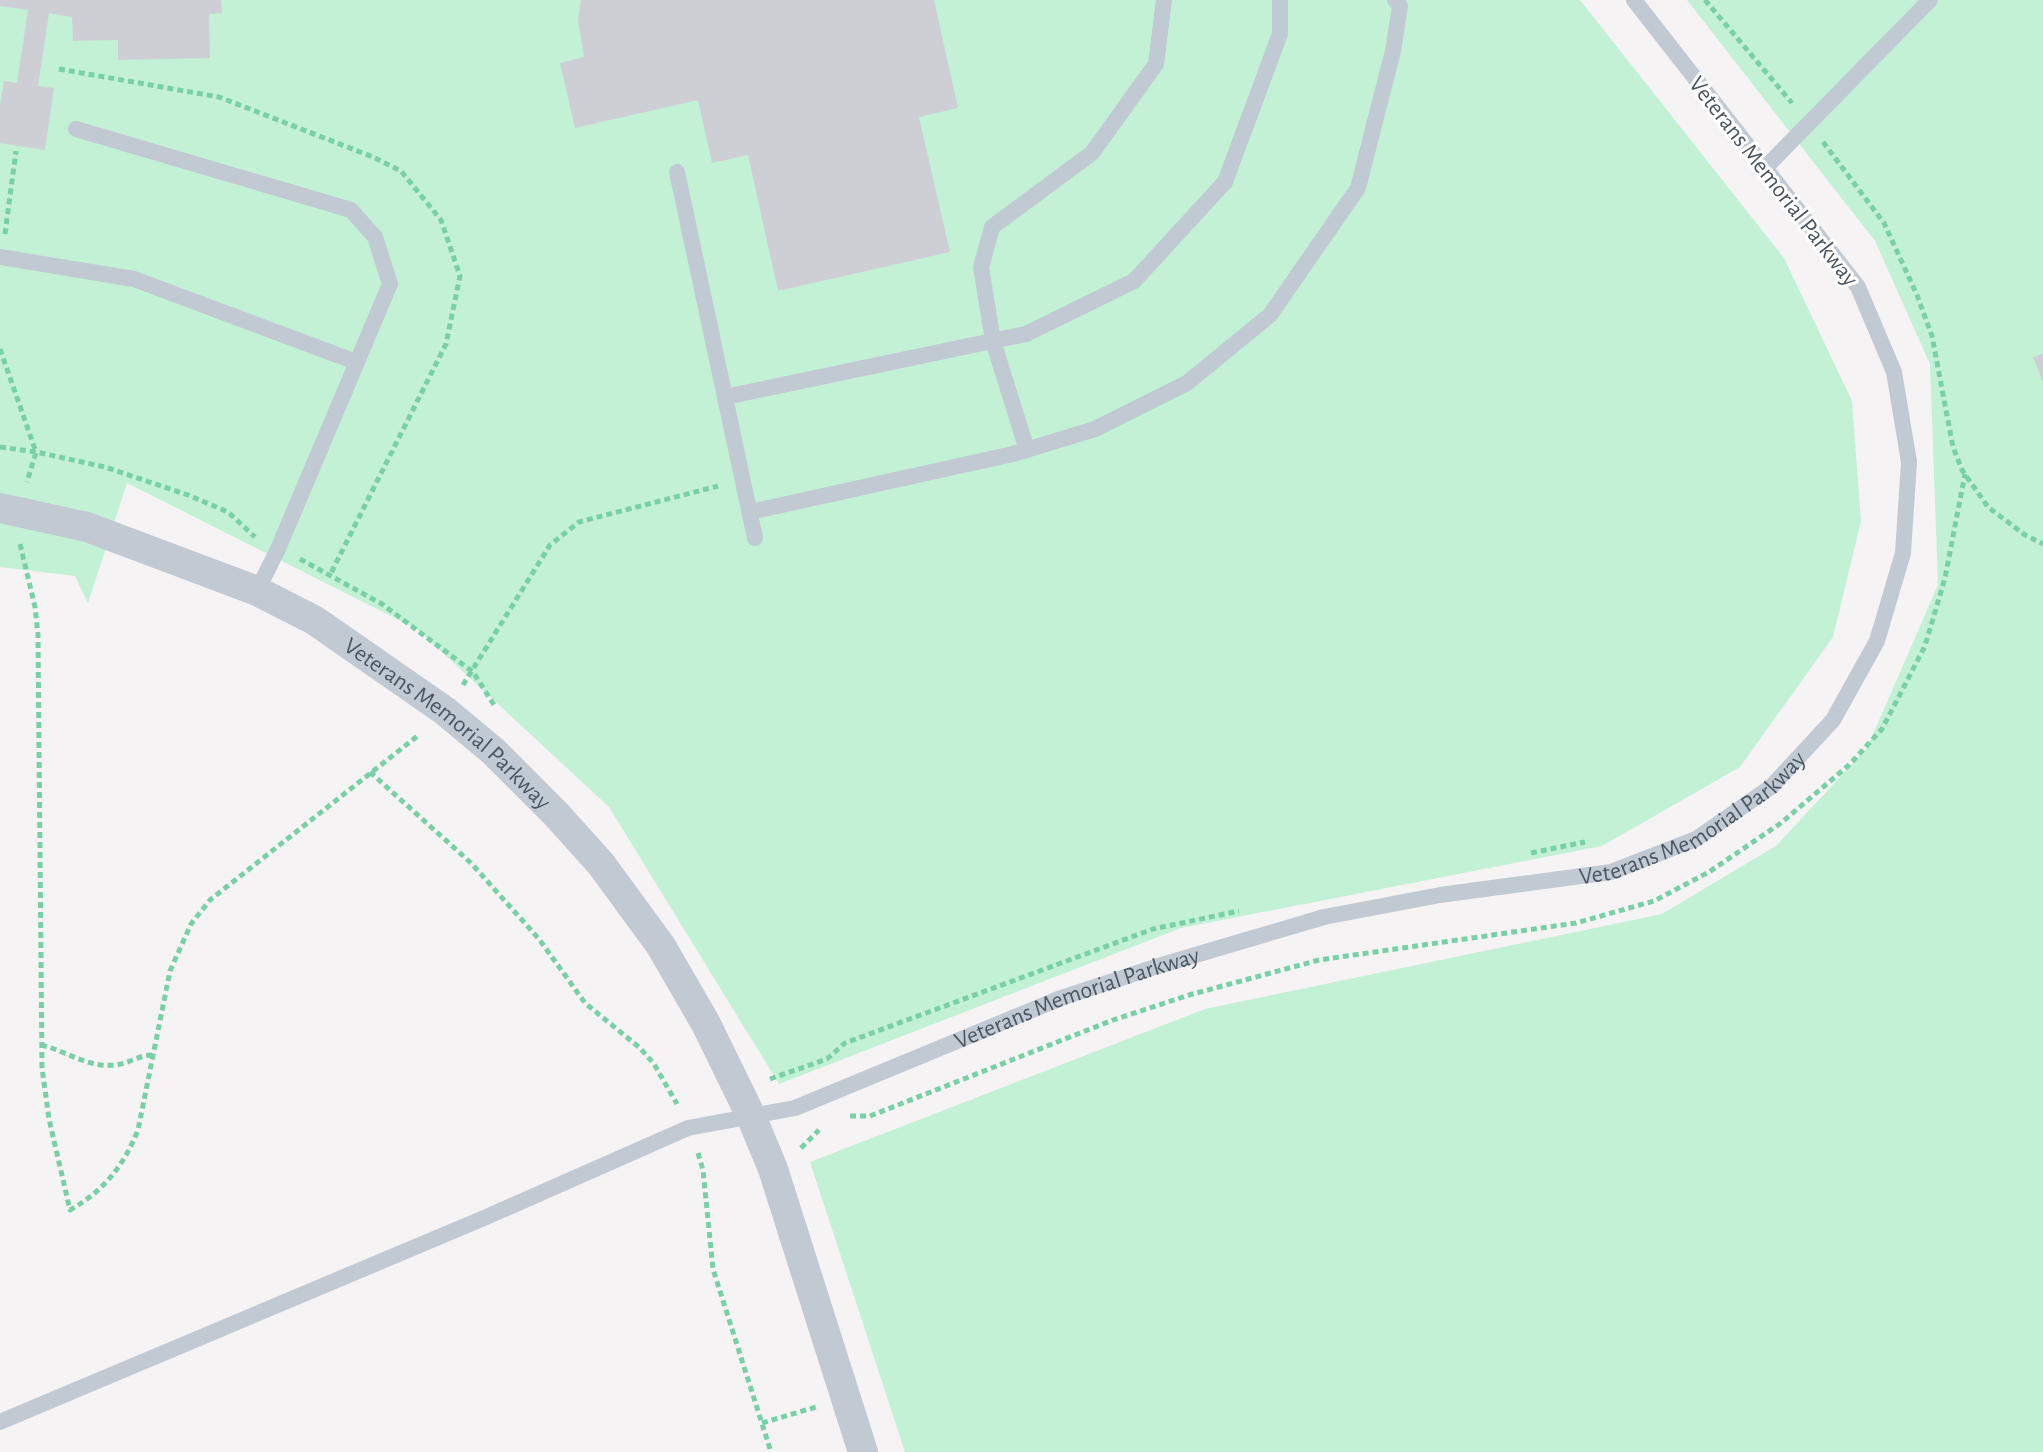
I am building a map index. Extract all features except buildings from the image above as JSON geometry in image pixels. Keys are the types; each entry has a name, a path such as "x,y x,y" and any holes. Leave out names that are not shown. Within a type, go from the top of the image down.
{"street":[{"name":"Veterans Memorial Parkway","path":"11,510 87,527 257,591 314,620 445,711 493,751 556,814 601,864 661,946 706,1024 751,1116 773,1169 863,1452"}],"lane":[{"path":"1027,450 993,341 981,267 992,227 1092,153 1156,64 1164,0"},
{"path":"725,397 1026,334 1134,281 1225,182 1280,34 1280,0"},
{"path":"750,512 1027,450 1095,429 1187,383 1270,315 1358,188 1393,51 1400,6 1395,0"},
{"name":"Veterans Memorial Parkway","path":"751,1116 795,1108 1061,998 1324,917 1440,895 1611,872 1696,839 1771,787 1833,720 1877,641 1903,553 1909,462 1894,372 1858,287 1634,0"},
{"path":"1765,168 1930,0"},
{"path":"76,129 351,210 375,237 390,284 278,549 257,591"},
{"path":"677,172 755,538"},
{"path":"1,258 134,279 356,362"},
{"path":"0,1422 484,1218 688,1128 751,1116"}],"path":[{"path":"59,69 219,97 373,157 401,171 441,220 460,276 446,344 330,575"},
{"path":"1,258 16,151"},
{"path":"0,349 36,452 25,491 11,510 33,598 38,635 41,1045 49,1119 70,1210 106,1184 130,1150 138,1130 170,971 191,924 210,900 430,726"},
{"path":"0,447 105,467 228,512 249,533 382,604 473,672 499,712"},
{"path":"846,1116 870,1116 1113,1020 1189,995 1319,960 1576,923 1654,901 1709,872 1781,823 1849,765 1882,729 1925,646 1945,578 1965,474"},
{"path":"456,695 550,545 579,522 742,479"},
{"path":"370,772 471,863 539,939 585,1003 640,1048 654,1064 688,1128 703,1170 713,1269 771,1452"},
{"path":"1524,854 1585,842"},
{"path":"762,1071 771,1080 827,1059 845,1043 1153,929 1245,910"},
{"path":"41,1045 83,1062 100,1065 132,1062 152,1055"},
{"path":"799,1151 819,1129"},
{"path":"762,1423 828,1403"}],"green space":[{"path":"0,0 1580,0 1784,258 1852,401 1861,521 1833,637 1740,767 1602,846 1181,928 779,1084 609,807 417,629 127,483 88,603 75,576 0,567"},
{"path":"1687,0 2043,0 2043,1452 905,1452 810,1162 1205,1009 1662,914 1776,846 1867,748 1938,585 1930,364 1875,241"}]}
